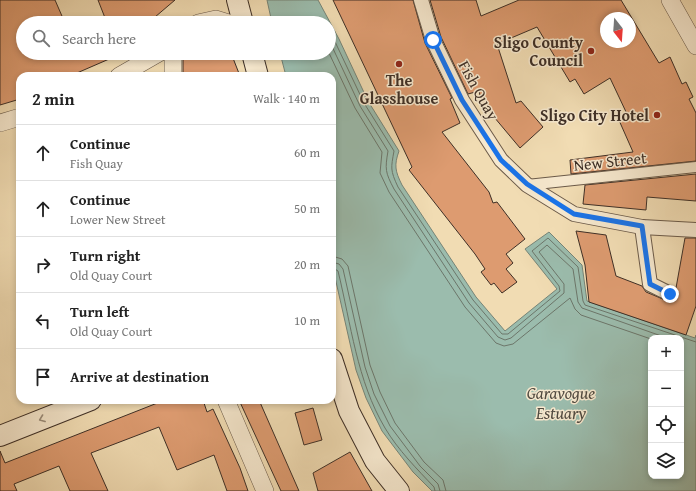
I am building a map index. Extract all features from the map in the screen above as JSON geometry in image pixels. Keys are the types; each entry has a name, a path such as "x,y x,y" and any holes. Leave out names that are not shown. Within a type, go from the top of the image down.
{"main road":[{"path":"254,60 257,72"},
{"path":"336,371 349,411 375,461 399,491"},
{"path":"0,436 81,404"}],"street":[{"name":"Fish Quay","path":"421,0 433,40 462,100 501,160 527,184 574,214 642,226 696,230"},
{"path":"670,0 696,46"},
{"path":"226,16 237,13"},
{"path":"126,72 147,60"},
{"path":"173,60 173,72"},
{"path":"0,123 16,118"},
{"name":"New Street","path":"527,184 696,168"},
{"path":"642,226 650,284 670,294"},
{"path":"228,404 265,491"}],"water":[{"name":"Garavogue Estuary","path":"267,0 318,0 327,16 270,16"},
{"name":"Garavogue Estuary","path":"336,33 368,101 399,151 396,160 396,168 402,185 476,297 505,331 557,289 525,249 549,232 582,265 587,301 695,338 696,335 696,491 432,491 413,472 382,431 366,398 356,370 336,282 336,72 285,72 282,60 336,60"}],"building":[{"path":"0,0 55,0 62,16 16,16 16,60 107,60 79,72 16,72 16,100 0,105"},
{"path":"98,0 175,0 156,16 104,16"},
{"path":"333,0 413,0 425,43 452,98 450,99 460,123 442,132 489,192 493,203 497,202 525,239 506,254 513,263 506,269 517,282 502,293 494,283 491,285 481,272 485,269 475,254 409,170 412,167"},
{"path":"430,0 476,0 481,16 519,0 621,0 628,12 600,12 600,48 636,48 636,25 659,63 670,57 682,84 686,82 693,97 689,99 696,113 696,161 571,174 570,160 633,152 618,118 627,114 610,78 584,94 575,79 570,82 537,27 497,44 516,103 521,101 543,127 520,148 489,111 484,112 479,91 468,94 441,37"},
{"path":"183,60 234,60 238,72 183,72"},
{"path":"696,174 696,201 647,197 646,210 583,204 585,185"},
{"path":"576,231 606,235 616,276 642,286 646,292 670,302 678,297 676,288 685,238 696,238 696,306 686,335 589,302 585,265"},
{"path":"155,404 204,404 207,412 213,409 240,468 248,491 227,491 214,455 177,470 159,427 91,453 108,491 70,491 59,466 14,484 17,491 0,491 0,451 5,463"},
{"path":"241,404 261,404 299,491 281,491"},
{"path":"313,408 322,440 304,445 295,413"},
{"path":"350,452 372,491 318,491 313,473"}],"place":[{"name":"Sligo County Council","path":"591,51"},
{"name":"The Glasshouse","path":"399,64"},
{"name":"Sligo City Hotel","path":"657,115"}],"route":[{"path":"433,40 462,100 501,160 527,184 574,214 642,226 650,284 670,294"}]}
